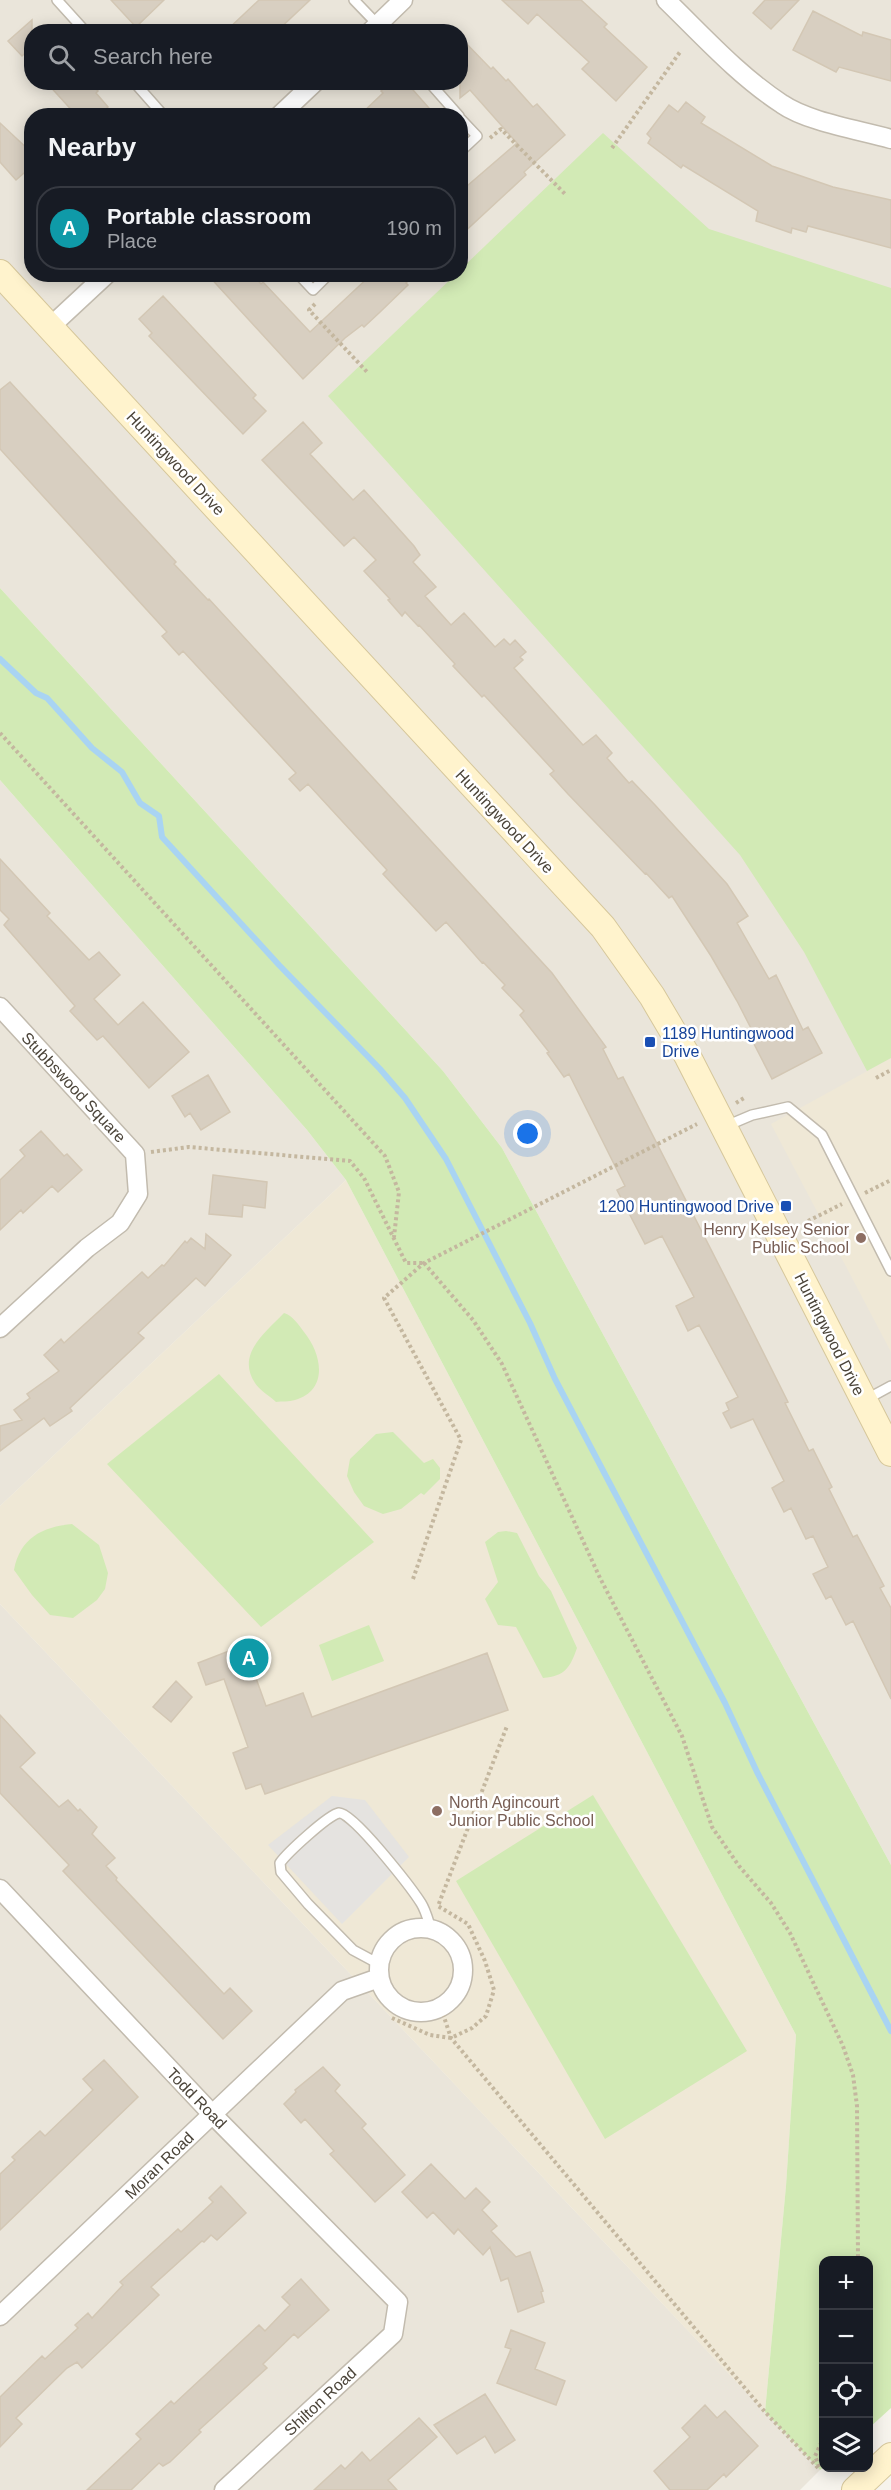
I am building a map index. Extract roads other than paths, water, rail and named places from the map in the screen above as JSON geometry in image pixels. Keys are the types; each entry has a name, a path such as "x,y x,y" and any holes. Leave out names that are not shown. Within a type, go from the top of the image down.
{"street":[{"path":"381,24 403,0"},
{"path":"666,0 729,61 783,105 809,116 891,139"},
{"path":"287,108 307,90"},
{"name":"Huntingwood Drive","path":"0,273 603,927 652,996 688,1057 891,1453"},
{"path":"50,327 98,282"},
{"name":"Stubbswood Square","path":"0,1007 135,1154 138,1194 120,1223 87,1248 0,1328"},
{"name":"Todd Road","path":"0,1889 212,2115 398,2302"},
{"path":"414,1928 431,1929 449,1938 461,1955 464,1975 456,1994 441,2008 428,2012 415,2012 402,2008 392,2001 384,1990 379,1971 382,1953 397,1935 414,1928"},
{"name":"Moran Road","path":"0,2316 342,1991 379,1971"},
{"name":"Shilton Road","path":"224,2490 393,2334 398,2302"},
{"path":"855,2490 891,2456"}],"lane":[{"path":"57,0 79,24"},
{"path":"354,0 373,24"},
{"path":"141,90 157,108"},
{"path":"436,90 453,108"},
{"path":"468,125 477,136 468,144"},
{"path":"306,282 313,290 321,282"},
{"path":"724,1127 752,1115 788,1107 822,1135 891,1271"},
{"path":"864,1401 891,1386"},
{"path":"379,1971 353,1950 308,1904 281,1872 280,1863 286,1854 330,1817 339,1813 347,1814 373,1842 422,1904 431,1929"}],"waterway":[{"path":"0,659 36,693 47,698 92,748 122,772 140,803 159,816 162,837 279,965 380,1069 405,1098 446,1159 530,1323 555,1379 725,1703 757,1772 891,2031"}],"place":[{"name":"1189 Huntingwood Drive","path":"650,1042"},
{"name":"1200 Huntingwood Drive","path":"786,1206"},
{"name":"Henry Kelsey Senior Public School","path":"861,1238"},
{"name":"Portable classroom","path":"249,1658"},
{"name":"North Agincourt Junior Public School","path":"437,1811"}]}
